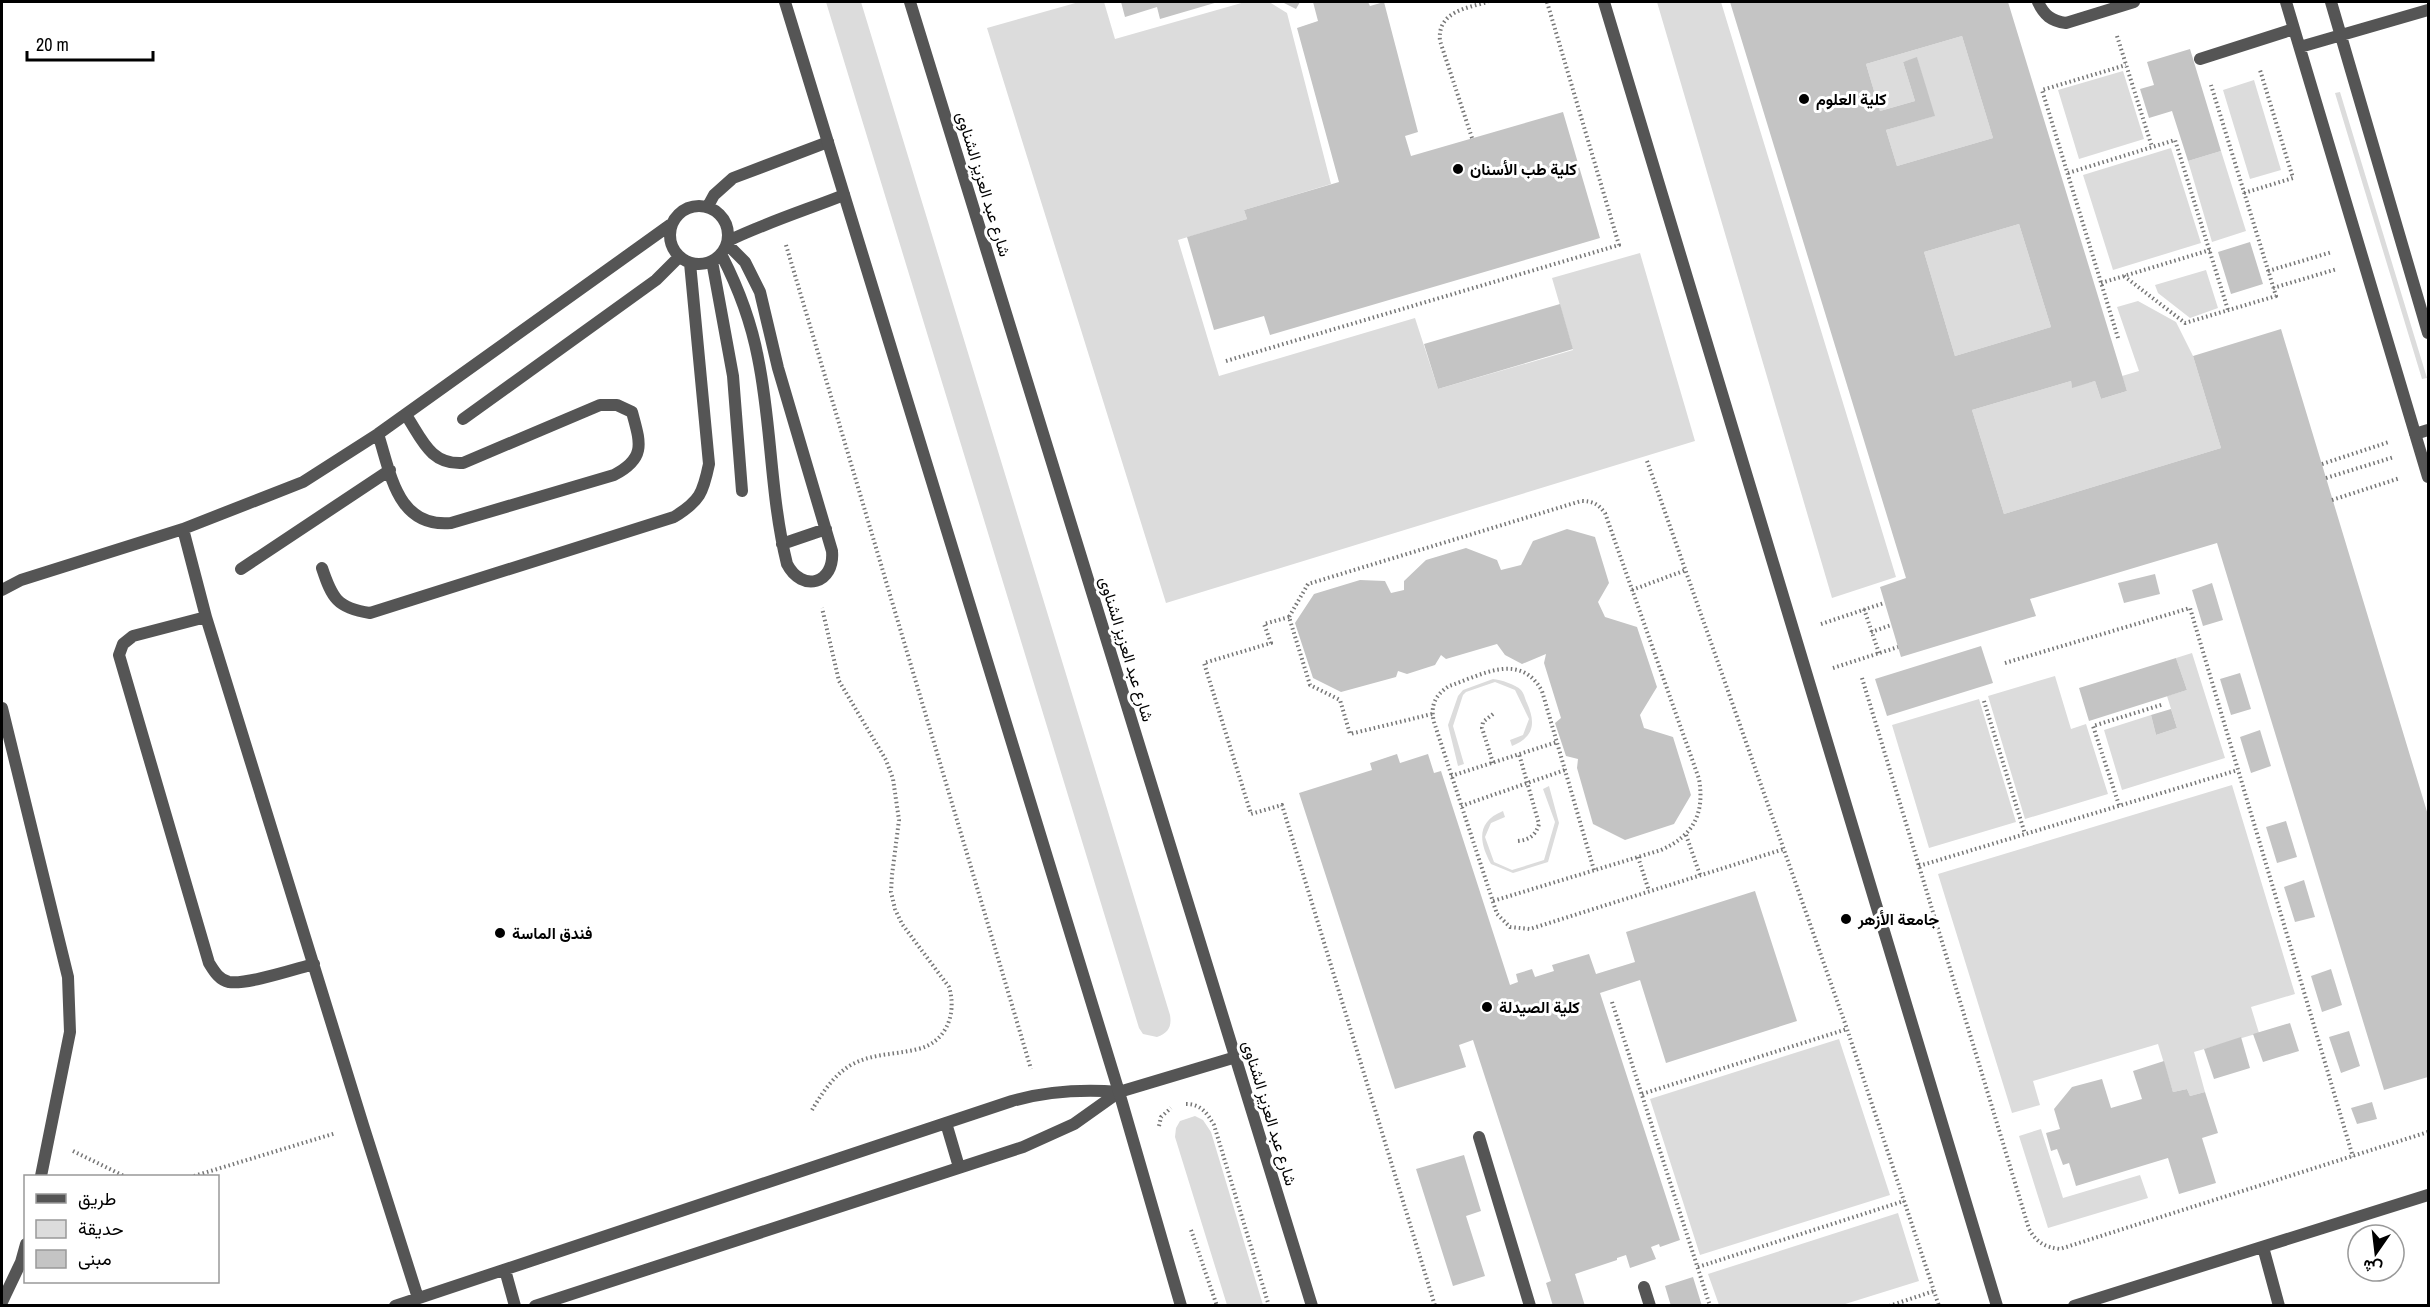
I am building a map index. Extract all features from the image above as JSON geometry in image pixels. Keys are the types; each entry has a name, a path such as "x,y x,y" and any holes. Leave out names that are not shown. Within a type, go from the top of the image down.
{"street":[{"path":"785,2 1119,1092 1181,1305"},
{"name":"شارع عبد العزيز الشناوى","path":"910,2 1312,1305"},
{"path":"1604,2 1997,1305"},
{"path":"2038,2 2042,11 2056,22 2075,21 2134,2"},
{"path":"2286,2 2428,477"},
{"path":"2331,2 2428,333"},
{"path":"2300,47 2428,9"},
{"path":"2200,59 2294,29"},
{"path":"708,206 714,195 733,178 828,142"},
{"path":"670,225 669,237 672,248 684,260 701,264 758,227 844,195"},
{"path":"2,590 21,580 183,529 303,482 406,415 670,225 676,215 696,205 708,206 718,212 725,221 722,250 742,491"},
{"path":"722,250 745,262 760,292 778,368 826,530 833,564 827,575 816,581 803,581 792,574 782,544 758,357 738,288 722,250"},
{"path":"463,419 684,260"},
{"path":"322,568 329,590 338,602 351,610 370,613 674,517 694,504 704,488 709,464 684,260"},
{"path":"378,434 401,500 410,512 422,520 436,524 451,523 614,474 628,468 637,456 640,442 632,412 617,405 600,405 463,464 449,464 436,458 406,415"},
{"path":"2415,434 2428,430"},
{"path":"241,569 390,470"},
{"path":"183,529 206,617 418,1298"},
{"path":"782,544 826,530"},
{"path":"206,617 134,636 123,644 119,655 209,963 216,975 229,982 243,982 314,964"},
{"path":"2,708 68,977 70,1032 41,1175"},
{"path":"535,1305 1049,1137 1074,1124 1119,1092 1236,1057"},
{"path":"395,1305 1038,1094 1065,1090 1119,1092"},
{"path":"946,1123 959,1167"},
{"path":"1479,1137 1530,1305"},
{"path":"2074,1305 2428,1195"},
{"path":"2264,1247 2279,1305"},
{"path":"2,1302 24,1251"},
{"path":"505,1270 515,1305"},
{"path":"1644,1287 1650,1305"}],"path":[{"path":"1472,138 1439,32 1446,17 1488,2"},
{"path":"1226,361 1619,245 1547,2"},
{"path":"2109,10 2152,147"},
{"path":"2244,193 2293,178 2251,43"},
{"path":"2118,338 2042,90 2126,65"},
{"path":"2124,276 2185,322 2276,296 2209,79"},
{"path":"2068,172 2175,140 2228,310"},
{"path":"779,221 1038,1094"},
{"path":"2268,271 2358,243"},
{"path":"2102,283 2210,250"},
{"path":"2273,288 2364,261"},
{"path":"2322,464 2376,446"},
{"path":"1647,461 1847,1029 1939,1305"},
{"path":"2326,478 2380,461"},
{"path":"2332,500 2387,483"},
{"path":"1435,1305 1282,805 1251,814 1204,663 1271,643 1264,624 1288,617 1308,584 1581,501 1590,501 1599,505 1605,513 1699,779 1702,794 1700,809 1695,823 1686,835 1674,844 1492,901"},
{"path":"1632,590 1686,570"},
{"path":"812,1110 835,1078 850,1066 872,1056 920,1049 932,1044 949,1024 953,1006 949,987 902,924 895,909 891,892 899,820 893,779 886,760 839,681 816,581"},
{"path":"1794,633 1884,603"},
{"path":"2005,663 2190,608 2353,1156"},
{"path":"1864,609 1879,653"},
{"path":"1288,617 1310,685 1340,700 1350,734 1432,714"},
{"path":"1871,632 1891,625"},
{"path":"1808,677 1898,646"},
{"path":"1594,870 1542,691 1536,680 1526,672 1514,668 1502,669 1449,686 1436,698 1432,714 1492,901 1502,921 1510,927 1530,929 1784,849"},
{"path":"1862,678 2029,1229 2036,1240 2047,1248 2060,1250 2428,1132"},
{"path":"1984,701 2025,834"},
{"path":"2119,805 2093,726 2164,704"},
{"path":"1493,714 1483,722 1482,728 1493,763"},
{"path":"1451,776 1557,742"},
{"path":"1518,840 1525,840 1532,836 1539,824 1519,754"},
{"path":"1461,806 1565,770"},
{"path":"1919,866 2238,770"},
{"path":"1686,835 1700,875"},
{"path":"1638,857 1649,891"},
{"path":"1612,1002 1710,1305"},
{"path":"1642,1094 1847,1029"},
{"path":"1182,1104 1190,1103 1205,1110 1214,1125 1269,1305"},
{"path":"1158,1133 1161,1117 1174,1105"},
{"path":"197,1175 363,1125"},
{"path":"48,1138 122,1175"},
{"path":"1698,1267 1904,1201"},
{"path":"1188,1219 1217,1305"},
{"path":"1889,1305 1934,1291"}],"green space":[{"path":"826,2 861,2 1170,1015 1168,1029 1157,1037 1143,1034 1139,1028"},
{"path":"1079,2 1104,2 1115,39 1245,2 1269,2 1287,13 1331,184 1244,210 1247,219 1178,240 1219,376 1415,318 1438,389 1573,350 1552,278 1640,253 1695,441 1166,603 987,28"},
{"path":"1657,2 1721,2 1896,577 1832,598"},
{"path":"1962,36 1993,138 1897,166 1886,130 1934,116 1917,58 1903,62 1915,101 1880,111 1866,64"},
{"path":"2123,71 2144,139 2079,159 2058,90"},
{"path":"2254,80 2281,170 2250,179 2223,90"},
{"path":"2340,92 2427,378 2422,379 2335,93"},
{"path":"2171,148 2201,243 2113,270 2083,175"},
{"path":"2221,151 2246,231 2212,242 2188,161"},
{"path":"2019,224 2051,327 1955,356 1924,252"},
{"path":"2206,270 2218,308 2190,318 2158,293 2155,285"},
{"path":"2138,301 2176,322 2193,356 2221,448 2004,514 1972,410 2071,381 2072,387 2095,381 2101,399 2127,391 2122,376 2139,371 2117,307"},
{"path":"2192,653 2225,758 2122,790 2104,730 2151,715 2156,735 2177,728 2167,696 2187,690 2176,658"},
{"path":"2055,676 2071,729 2086,724 2108,794 2025,819 1988,696"},
{"path":"1493,679 1512,684 1522,691 1532,717 1529,734 1512,746 1510,740 1523,735 1529,719 1515,690 1495,682 1466,692 1453,726 1464,764 1458,766 1448,725 1458,696 1463,690"},
{"path":"1979,699 2016,822 1929,848 1892,725"},
{"path":"2232,785 2295,994 2251,1007 2259,1033 2194,1052 2205,1092 2190,1096 2187,1089 2173,1092 2158,1044 2033,1081 2040,1105 2012,1113 1938,874"},
{"path":"1549,786 1559,823 1548,862 1513,873 1491,864 1484,848 1482,833 1488,821 1503,811 1505,817 1491,823 1485,837 1494,862 1512,870 1544,860 1555,822 1543,789"},
{"path":"1839,1039 1890,1195 1700,1255 1650,1099"},
{"path":"1195,1116 1203,1120 1211,1132 1263,1305 1227,1305 1175,1137 1180,1121"},
{"path":"2041,1129 2063,1198 2140,1175 2148,1198 2048,1228 2019,1136"},
{"path":"1898,1213 1919,1281 1842,1305 1719,1305 1708,1274"}],"building":[{"path":"1121,2 1218,2 1160,19 1157,7 1125,17"},
{"path":"1282,2 1300,2 1296,9"},
{"name":"كلية طب الأسنان","path":"1313,2 1368,2 1370,6 1384,2 1418,132 1405,136 1411,156 1563,112 1600,238 1270,335 1264,316 1214,330 1187,237 1247,219 1244,210 1339,182 1297,28 1318,21"},
{"path":"1730,2 2008,2 2127,391 2101,399 2095,381 2072,388 2071,381 1972,410 2004,514 2221,448 2193,356 2281,329 2428,815 2428,1077 2384,1090 2217,543 2030,599 2036,616 1901,657 1880,587 1906,578","holes":["1962,36 1993,138 1897,166 1886,130 1935,116 1917,57 1903,62 1915,101 1880,111 1866,64","2019,224 2051,327 1955,356 1924,252"]},
{"path":"2190,49 2221,151 2188,161 2172,111 2149,118 2140,89 2154,85 2147,62"},
{"path":"2250,242 2263,284 2231,294 2218,252"},
{"path":"1560,304 1573,349 1438,389 1424,344"},
{"path":"1567,529 1595,537 1609,583 1598,602 1605,617 1637,627 1657,687 1640,715 1644,728 1673,737 1691,795 1674,824 1625,840 1593,824 1577,768 1578,759 1566,756 1555,723 1561,718 1544,663 1546,654 1522,664 1505,655 1497,644 1446,659 1441,655 1435,665 1407,674 1398,671 1396,677 1341,692 1313,678 1295,623 1314,594 1360,580 1385,581 1391,593 1404,590 1404,581 1426,560 1466,548 1497,560 1501,570 1521,565 1533,541"},
{"path":"2155,574 2160,594 2124,603 2118,583"},
{"path":"2212,583 2223,620 2203,626 2192,590"},
{"path":"1981,646 1993,683 1887,716 1875,679"},
{"path":"2176,658 2187,690 2089,721 2079,688"},
{"path":"2240,673 2251,709 2231,715 2220,679"},
{"path":"2171,709 2177,728 2156,735 2151,715"},
{"path":"2260,730 2271,766 2251,773 2240,737"},
{"name":"كلية الصيدلة","path":"1397,754 1400,763 1428,754 1434,773 1441,771 1510,985 1518,982 1516,974 1532,969 1535,977 1554,971 1552,965 1589,954 1596,974 1635,962 1626,932 1755,891 1797,1021 1666,1063 1640,980 1600,993 1680,1240 1660,1247 1659,1244 1651,1247 1656,1259 1630,1268 1626,1255 1575,1274 1585,1306 1553,1306 1546,1283 1551,1281 1473,1040 1459,1045 1466,1067 1395,1089 1299,793 1372,770 1370,763"},
{"path":"2286,821 2297,857 2277,863 2266,827"},
{"path":"2304,880 2315,917 2295,922 2284,887"},
{"path":"2331,969 2342,1005 2322,1012 2311,976"},
{"path":"2290,1023 2299,1051 2263,1062 2253,1034"},
{"path":"2349,1031 2360,1066 2341,1073 2329,1037"},
{"path":"2241,1037 2250,1068 2214,1079 2204,1049"},
{"path":"2164,1061 2173,1092 2187,1089 2190,1096 2205,1092 2218,1133 2202,1138 2216,1183 2179,1194 2168,1158 2076,1186 2069,1163 2063,1165 2057,1149 2051,1151 2046,1133 2060,1129 2054,1109 2072,1087 2102,1079 2111,1108 2142,1099 2133,1071"},
{"path":"2372,1102 2377,1119 2357,1124 2351,1108"},
{"path":"1464,1155 1481,1211 1466,1216 1485,1276 1453,1286 1416,1169"},
{"path":"1693,1277 1702,1306 1671,1306 1665,1286"}],"place":[{"name":"كلية العلوم","path":"1804,99"},
{"name":"كلية طب الأسنان","path":"1458,169"},
{"name":"جامعة الأزهر","path":"1846,919"},
{"name":"فندق الماسة","path":"500,933"},
{"name":"كلية الصيدلة","path":"1487,1007"}]}
